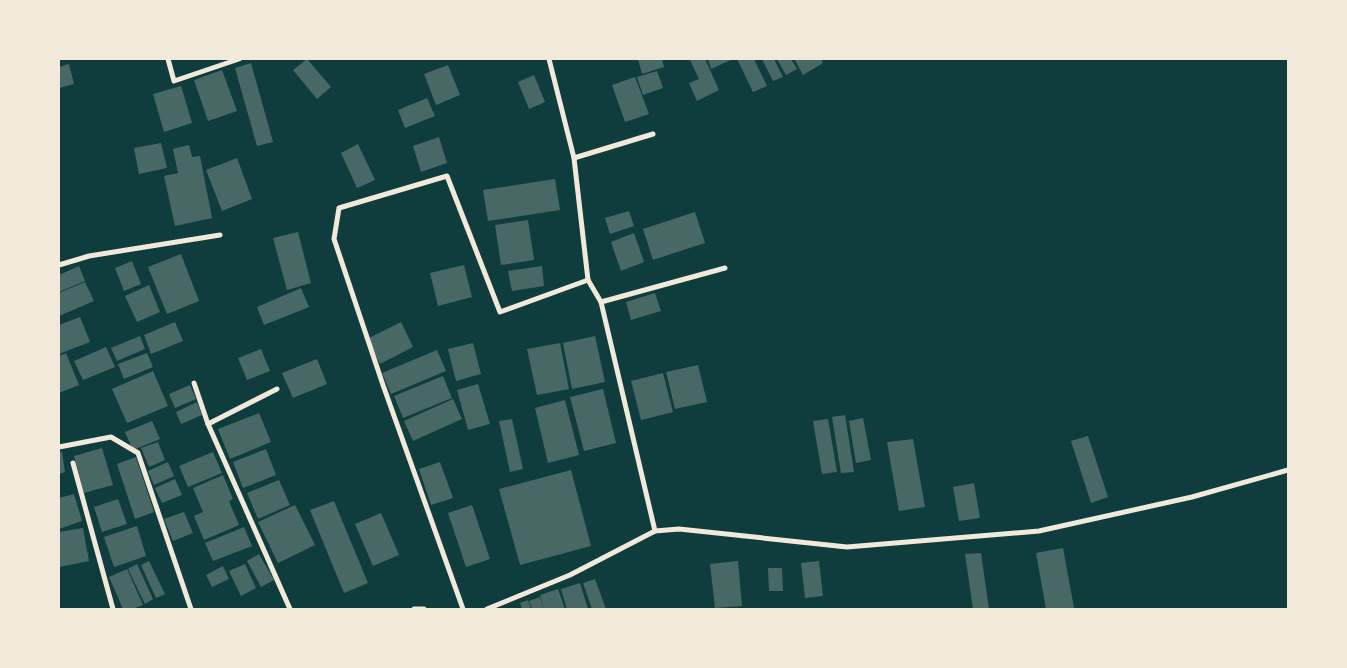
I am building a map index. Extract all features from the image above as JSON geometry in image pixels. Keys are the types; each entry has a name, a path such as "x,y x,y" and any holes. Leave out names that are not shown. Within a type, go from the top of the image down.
{"street":[{"path":"168,59 174,82 239,59"},
{"path":"549,59 574,158 588,280 601,302 655,531"},
{"path":"574,158 653,134"},
{"path":"463,609 383,385 334,239 339,208 447,176 500,312 588,280"},
{"path":"59,266 89,256 220,235"},
{"path":"601,302 725,268"},
{"path":"194,384 208,424 290,609"},
{"path":"208,424 276,388"},
{"path":"59,447 111,437 138,453 191,609"},
{"path":"73,463 113,609"},
{"path":"487,609 570,575 655,531 679,528 847,547 1040,531 1192,497 1288,470"},
{"path":"414,609 424,609"}],"building":[{"path":"307,59 331,87 317,99 293,70"},
{"path":"638,59 662,59 664,67 642,74"},
{"path":"705,59 719,90 697,101 689,83 699,79 690,60"},
{"path":"708,59 733,59 711,69"},
{"path":"737,59 754,59 767,86 753,92"},
{"path":"762,59 774,59 783,77 773,81"},
{"path":"777,59 791,59 797,69 786,75"},
{"path":"821,59 823,63 803,75 795,60"},
{"path":"251,63 273,142 257,146 235,68"},
{"path":"69,64 74,84 59,88 59,67"},
{"path":"448,65 460,95 436,105 424,74"},
{"path":"222,70 237,111 208,121 194,80"},
{"path":"657,71 663,88 643,95 637,77"},
{"path":"534,75 545,102 529,109 518,82"},
{"path":"635,77 649,114 625,122 612,85"},
{"path":"181,86 192,123 164,132 153,94"},
{"path":"427,98 435,116 405,128 398,110"},
{"path":"439,137 447,163 421,172 413,146"},
{"path":"161,143 167,168 139,174 134,148"},
{"path":"358,144 375,180 357,188 341,153"},
{"path":"189,145 192,157 200,156 212,218 175,226 164,176 178,173 173,149"},
{"path":"237,158 252,199 222,211 206,170"},
{"path":"555,179 560,210 488,221 483,190"},
{"path":"629,211 634,226 610,234 605,218"},
{"path":"695,212 705,243 653,260 643,229"},
{"path":"528,220 534,260 501,265 495,225"},
{"path":"298,232 311,283 287,290 273,238"},
{"path":"634,233 644,262 621,271 611,242"},
{"path":"181,254 199,301 167,314 148,267"},
{"path":"132,261 141,284 124,291 115,268"},
{"path":"464,265 472,297 438,306 430,273"},
{"path":"79,266 85,281 59,292 59,275"},
{"path":"542,266 544,286 512,291 508,271"},
{"path":"85,282 94,301 59,316 59,293"},
{"path":"149,285 160,312 137,322 125,296"},
{"path":"301,288 309,307 264,325 257,307"},
{"path":"655,293 661,311 631,320 626,302"},
{"path":"80,317 90,342 59,354 59,325"},
{"path":"175,322 183,341 151,354 144,335"},
{"path":"401,322 413,347 380,364 367,339"},
{"path":"140,336 145,349 117,361 111,348"},
{"path":"595,336 605,382 572,389 563,343"},
{"path":"473,343 481,374 456,381 448,349"},
{"path":"560,343 569,389 537,395 527,349"},
{"path":"106,347 115,367 83,380 74,361"},
{"path":"261,349 270,371 247,380 238,358"},
{"path":"437,350 446,371 391,394 382,373"},
{"path":"66,353 79,385 59,393 59,356"},
{"path":"147,353 153,367 124,379 118,364"},
{"path":"317,359 327,384 293,398 282,373"},
{"path":"698,365 707,402 675,409 666,372"},
{"path":"153,371 168,406 127,423 112,389"},
{"path":"663,373 673,412 641,420 631,381"},
{"path":"443,376 452,398 403,418 394,396"},
{"path":"478,384 490,424 468,430 457,390"},
{"path":"190,385 196,399 175,408 169,394"},
{"path":"603,389 616,443 584,451 570,397"},
{"path":"453,399 462,419 413,441 404,421"},
{"path":"565,400 579,455 548,463 535,408"},
{"path":"197,402 202,415 181,424 176,412"},
{"path":"259,413 271,442 230,459 218,429"},
{"path":"845,415 854,472 841,473 832,417"},
{"path":"863,418 871,460 856,463 849,421"},
{"path":"512,419 523,469 510,472 499,421"},
{"path":"828,419 837,472 822,474 813,421"},
{"path":"152,421 160,439 133,450 125,432"},
{"path":"1088,436 1108,497 1091,503 1071,441"},
{"path":"913,439 925,507 899,511 887,442"},
{"path":"158,442 165,460 149,467 141,448"},
{"path":"102,448 113,485 84,493 74,456"},
{"path":"266,449 276,475 243,488 233,462"},
{"path":"62,452 65,472 59,474 59,453"},
{"path":"213,452 222,473 188,487 179,466"},
{"path":"136,457 154,512 135,519 117,464"},
{"path":"168,462 174,476 154,485 148,471"},
{"path":"440,462 453,498 431,505 419,469"},
{"path":"571,470 591,546 520,565 499,489"},
{"path":"223,475 233,499 229,501 239,525 204,540 194,516 203,512 193,488"},
{"path":"175,479 182,495 162,503 155,488"},
{"path":"279,480 290,505 258,519 247,493"},
{"path":"974,483 980,518 959,521 953,487"},
{"path":"74,494 82,521 59,529 59,498"},
{"path":"118,499 127,524 102,532 94,507"},
{"path":"334,501 368,583 344,593 310,510"},
{"path":"295,505 315,545 278,563 258,522"},
{"path":"472,505 490,559 466,567 448,513"},
{"path":"184,512 193,533 173,541 164,519"},
{"path":"381,513 399,555 373,566 355,524"},
{"path":"137,526 146,556 114,567 104,537"},
{"path":"244,527 252,546 213,561 205,543"},
{"path":"83,528 89,561 59,567 59,532"},
{"path":"1063,548 1074,608 1046,609 1036,553"},
{"path":"981,553 989,609 973,609 965,554"},
{"path":"259,554 274,580 261,587 247,561"},
{"path":"149,561 165,594 156,598 141,565"},
{"path":"738,561 742,606 715,608 710,564"},
{"path":"819,561 823,596 805,598 801,563"},
{"path":"137,564 153,599 145,604 128,569"},
{"path":"245,564 256,588 241,596 229,571"},
{"path":"223,566 229,579 212,587 206,575"},
{"path":"768,568 782,568 783,591 769,591"},
{"path":"127,569 143,605 132,609 123,609 109,577"},
{"path":"595,579 606,609 592,609 583,583"},
{"path":"580,583 588,609 567,609 561,589"},
{"path":"558,589 565,609 544,609 540,595"},
{"path":"540,597 544,609 532,609 529,601"},
{"path":"528,600 531,609 522,609 520,603"}]}
